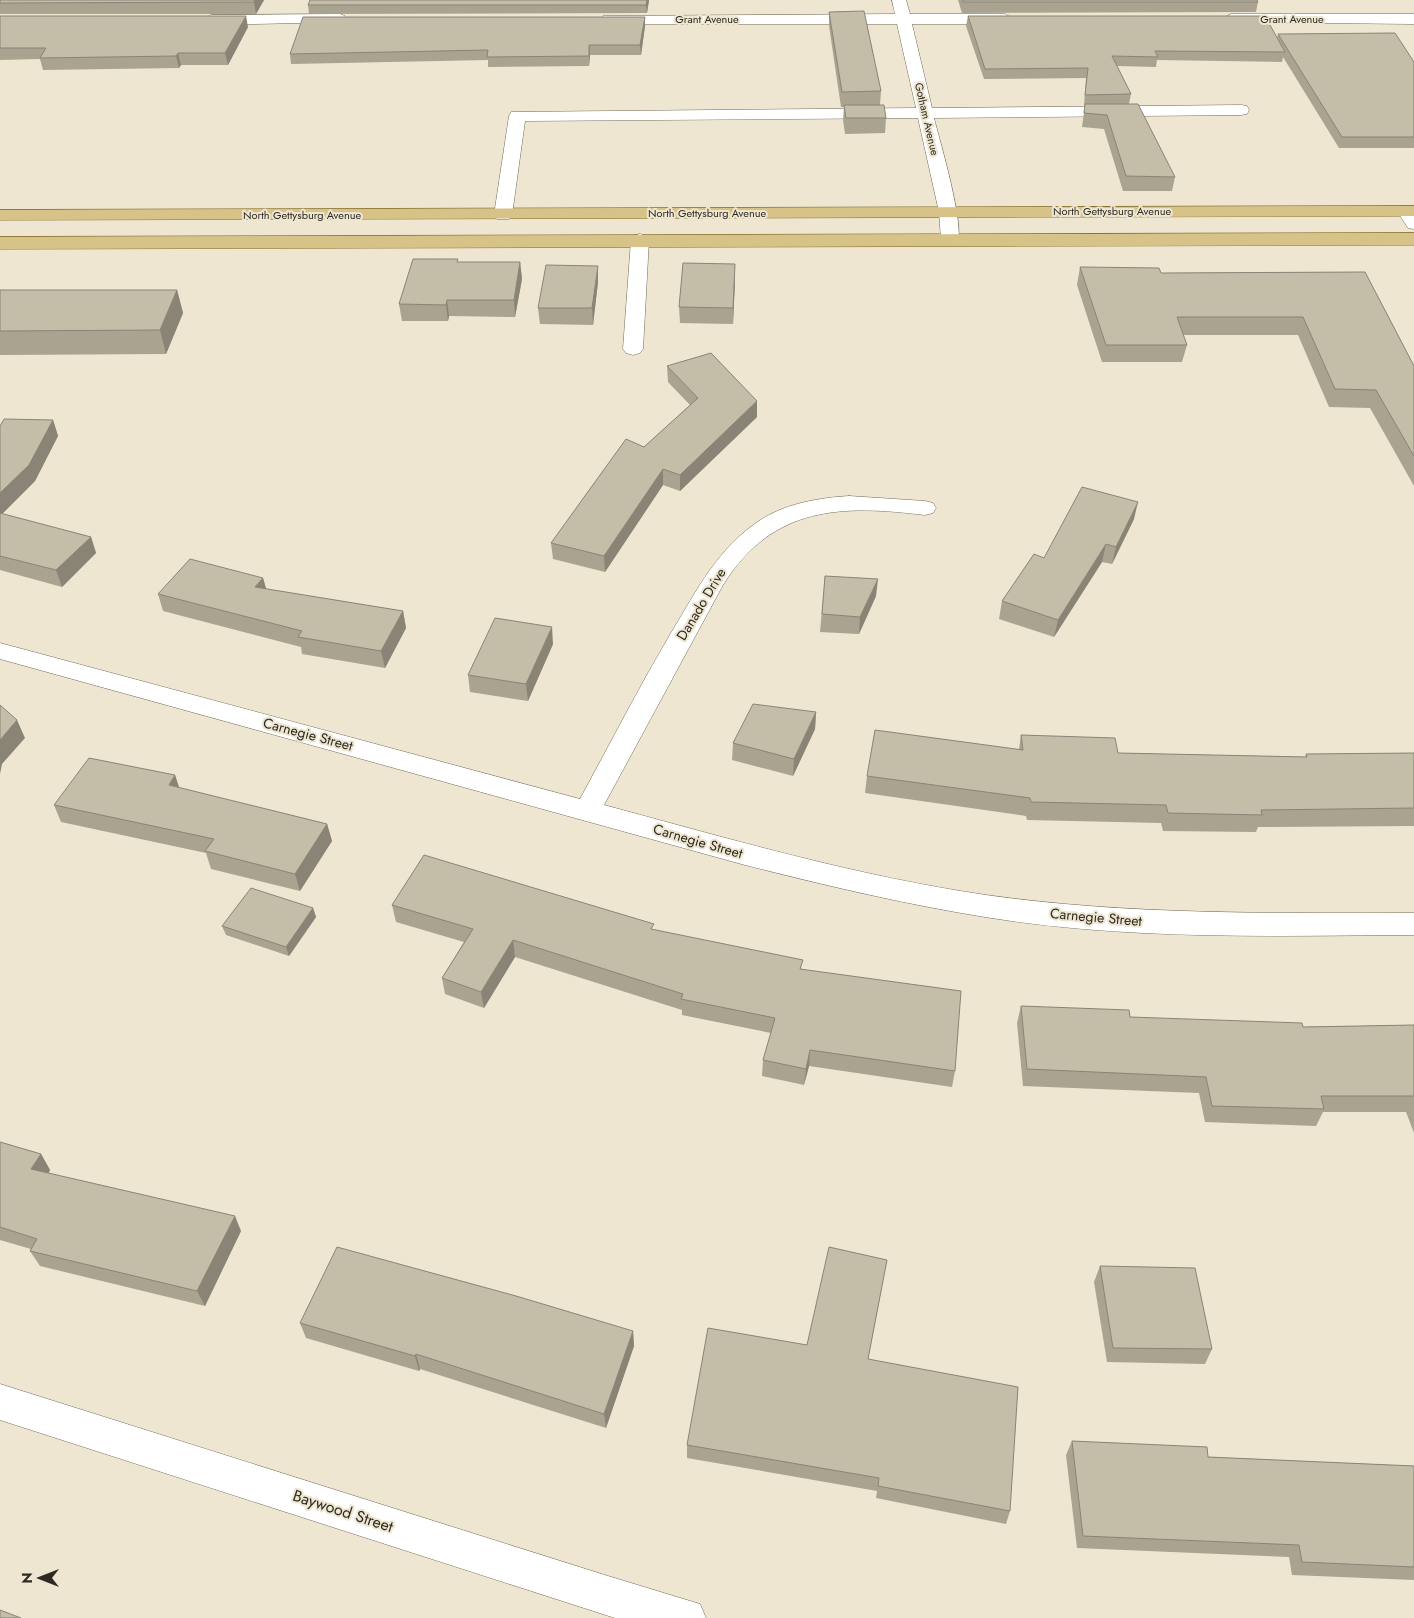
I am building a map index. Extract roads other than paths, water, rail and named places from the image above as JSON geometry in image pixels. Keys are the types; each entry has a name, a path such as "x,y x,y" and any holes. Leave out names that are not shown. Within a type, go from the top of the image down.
{"main road":[{"name":"North Gettysburg Avenue","path":"0,215 503,215 948,212 1411,215"},
{"name":"North Gettysburg Avenue","path":"0,243 1414,239"}],"street":[{"name":"Gotham Avenue","path":"899,0 948,212 950,239"},
{"name":"Grant Avenue","path":"595,19 1021,19"},
{"name":"Grant Avenue","path":"1218,19 1414,19"},
{"path":"197,20 356,20"},
{"path":"503,215 517,116 1241,110"},
{"path":"633,349 640,240"},
{"name":"Danado Drive","path":"588,810 678,642 724,566 748,541 777,520 807,510 842,504 871,503 925,508"},
{"name":"Carnegie Street","path":"0,651 745,854 865,884 986,906 1110,919 1234,925 1414,924"},
{"name":"Baywood Street","path":"0,1402 608,1596 686,1618"}]}
